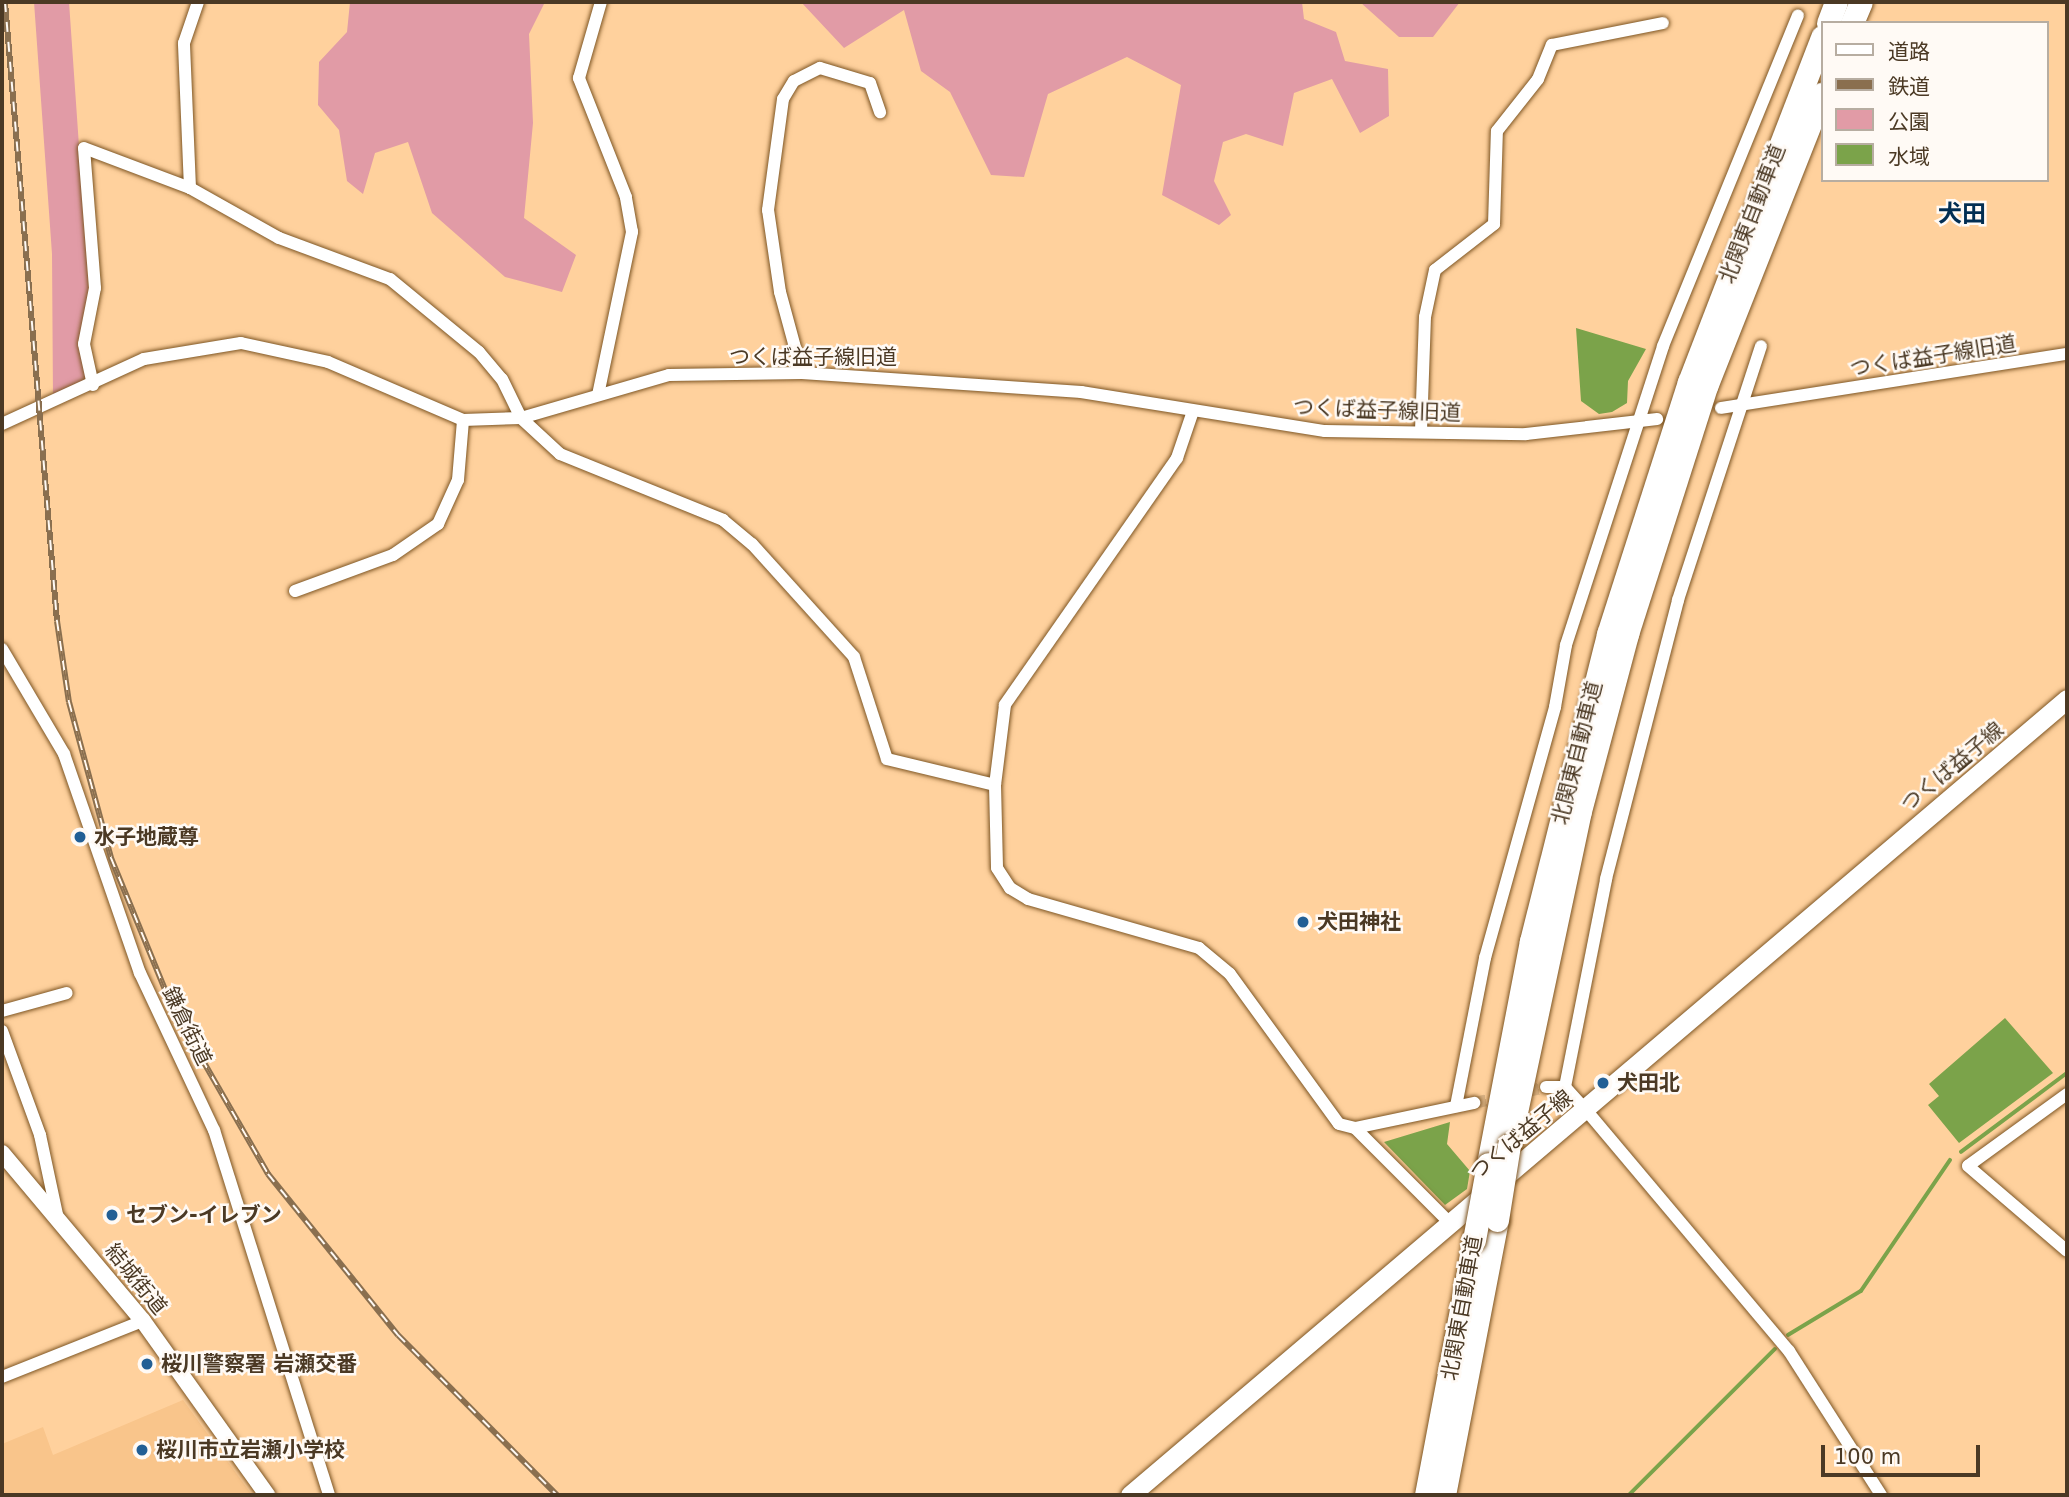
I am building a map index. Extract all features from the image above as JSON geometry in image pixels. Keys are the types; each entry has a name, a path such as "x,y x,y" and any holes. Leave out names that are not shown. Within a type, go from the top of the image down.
{"highway":[{"path":"1829,21 1836,2"},
{"path":"1853,21 1861,2"},
{"name":"北関東自動車道","path":"1426,1495 1531,941 1608,634 1689,382 1820,42"},
{"name":"北関東自動車道","path":"1444,1495 1509,1145 1574,837 1627,634 1707,384 1820,98"}],"main road":[{"name":"つくば益子線","path":"1130,1495 2067,699"}],"street":[{"path":"190,188 184,43 198,2"},
{"path":"598,395 632,232 626,197 579,78 601,2"},
{"path":"1456,1106 1485,958 1555,707 1566,645 1672,322 1798,16"},
{"path":"1420,431 1425,317 1434,270 1494,224 1497,131 1538,79 1552,45 1663,23"},
{"path":"802,373 780,292 768,210 783,99 794,81 820,68 870,83 880,112"},
{"path":"93,385 84,344 95,288 84,148 190,188 278,237 390,279 479,352 502,379 521,418 578,465 723,520 752,544 854,657 892,763 995,785"},
{"name":"つくば益子線旧道","path":"2,424 171,352 254,344 328,362 463,420 521,418 669,375 802,373 1081,391 1308,430 1526,434 1657,419"},
{"path":"1565,1087 1616,840 1683,583 1761,346"},
{"name":"つくば益子線旧道","path":"1721,408 2067,354"},
{"path":"1193,411 1177,458 1089,576 1005,705 995,785 995,852 1010,888 1028,899 1199,948 1230,974 1318,1102 1339,1124 1355,1128 1474,1103"},
{"path":"295,591 393,555 438,524 458,480 463,420"},
{"name":"鎌倉街道","path":"2,649 64,754 140,973 214,1130 329,1495"},
{"path":"2,1011 67,993"},
{"name":"結城街道","path":"2,1031 40,1135 57,1214 143,1321 267,1495"},
{"path":"1546,1087 1565,1087 1789,1351 1881,1495"},
{"path":"2067,1094 1968,1166 2067,1251"},
{"path":"1355,1128 1451,1224"},
{"path":"2,1153 57,1214"},
{"path":"2,1377 143,1321"}],"shaded area":[{"name":"桜川市立岩瀬小学校","path":"183,1400 252,1495 2,1495 2,1444 43,1427 53,1455"}],"green space":[{"path":"34,2 69,2 89,290 87,381 53,400 52,254"},
{"path":"350,2 545,2 529,34 533,123 524,218 576,255 562,292 505,277 432,213 408,142 375,153 363,194 347,181 339,130 318,105 319,62 347,32"},
{"path":"801,2 1302,2 1304,19 1336,32 1345,61 1388,69 1389,116 1360,133 1332,79 1294,93 1283,146 1246,134 1223,142 1214,181 1231,215 1219,225 1162,195 1181,85 1127,57 1048,94 1024,177 991,175 950,92 921,71 904,10 844,48"},
{"path":"1360,2 1460,2 1433,37 1399,37"}],"water":[{"path":"1576,328 1646,349 1628,381 1627,403 1612,412 1599,414 1581,401"},
{"path":"2005,1018 2053,1073 1959,1143 1928,1105 1939,1096 1929,1084"},
{"path":"1450,1122 1447,1144 1470,1171 1467,1189 1445,1205 1384,1142"}],"waterway":[{"path":"1961,1152 2067,1073"},
{"path":"1788,1335 1861,1291 1950,1160"},
{"path":"1629,1495 1775,1349"}],"tunnel":[{"path":"1474,1103 1546,1087"}],"railway":[{"path":"5,2 57,621 69,702 111,858 172,1007 268,1174 398,1335 557,1495"}],"place":[{"name":"水子地蔵尊","path":"80,837"},
{"name":"犬田神社","path":"1303,922"},
{"name":"犬田北","path":"1603,1083"},
{"name":"セブン-イレブン","path":"112,1215"},
{"name":"桜川警察署 岩瀬交番","path":"147,1364"},
{"name":"桜川市立岩瀬小学校","path":"142,1450"}],"district":[{"name":"犬田","path":"1962,215"}]}
